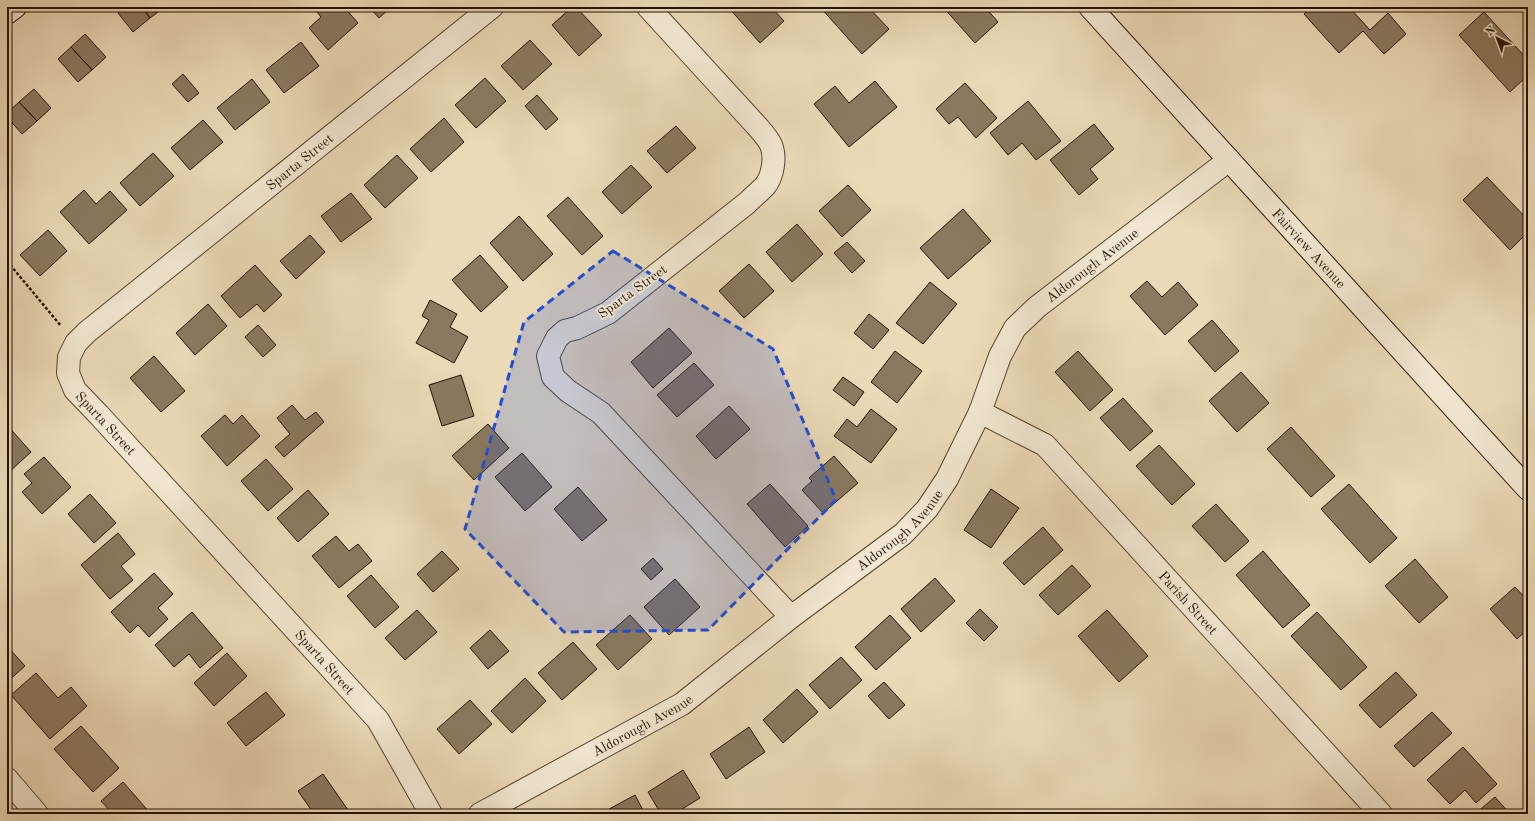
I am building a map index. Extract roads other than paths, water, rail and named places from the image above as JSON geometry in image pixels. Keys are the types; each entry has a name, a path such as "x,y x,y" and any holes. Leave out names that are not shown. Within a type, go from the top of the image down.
{"street":[{"path":"7,13 14,7"},
{"name":"Sparta Street","path":"431,814 378,720 75,390 68,373 69,357 76,343 86,332 492,7"},
{"name":"Sparta Street","path":"648,7 756,125 771,144 774,153 770,176 765,186 747,203 608,312 577,328 565,331 557,338 548,356 553,376 568,391 601,413 791,617"},
{"name":"Fairview Avenue","path":"1090,7 1528,489"},
{"name":"Aldorough Avenue","path":"480,814 682,704 791,617 903,534 922,514 947,479 980,412 1000,356 1015,328 1037,307 1229,160"},
{"name":"Parish Street","path":"980,412 1045,445 1381,814"},
{"path":"7,779 37,814"}]}
